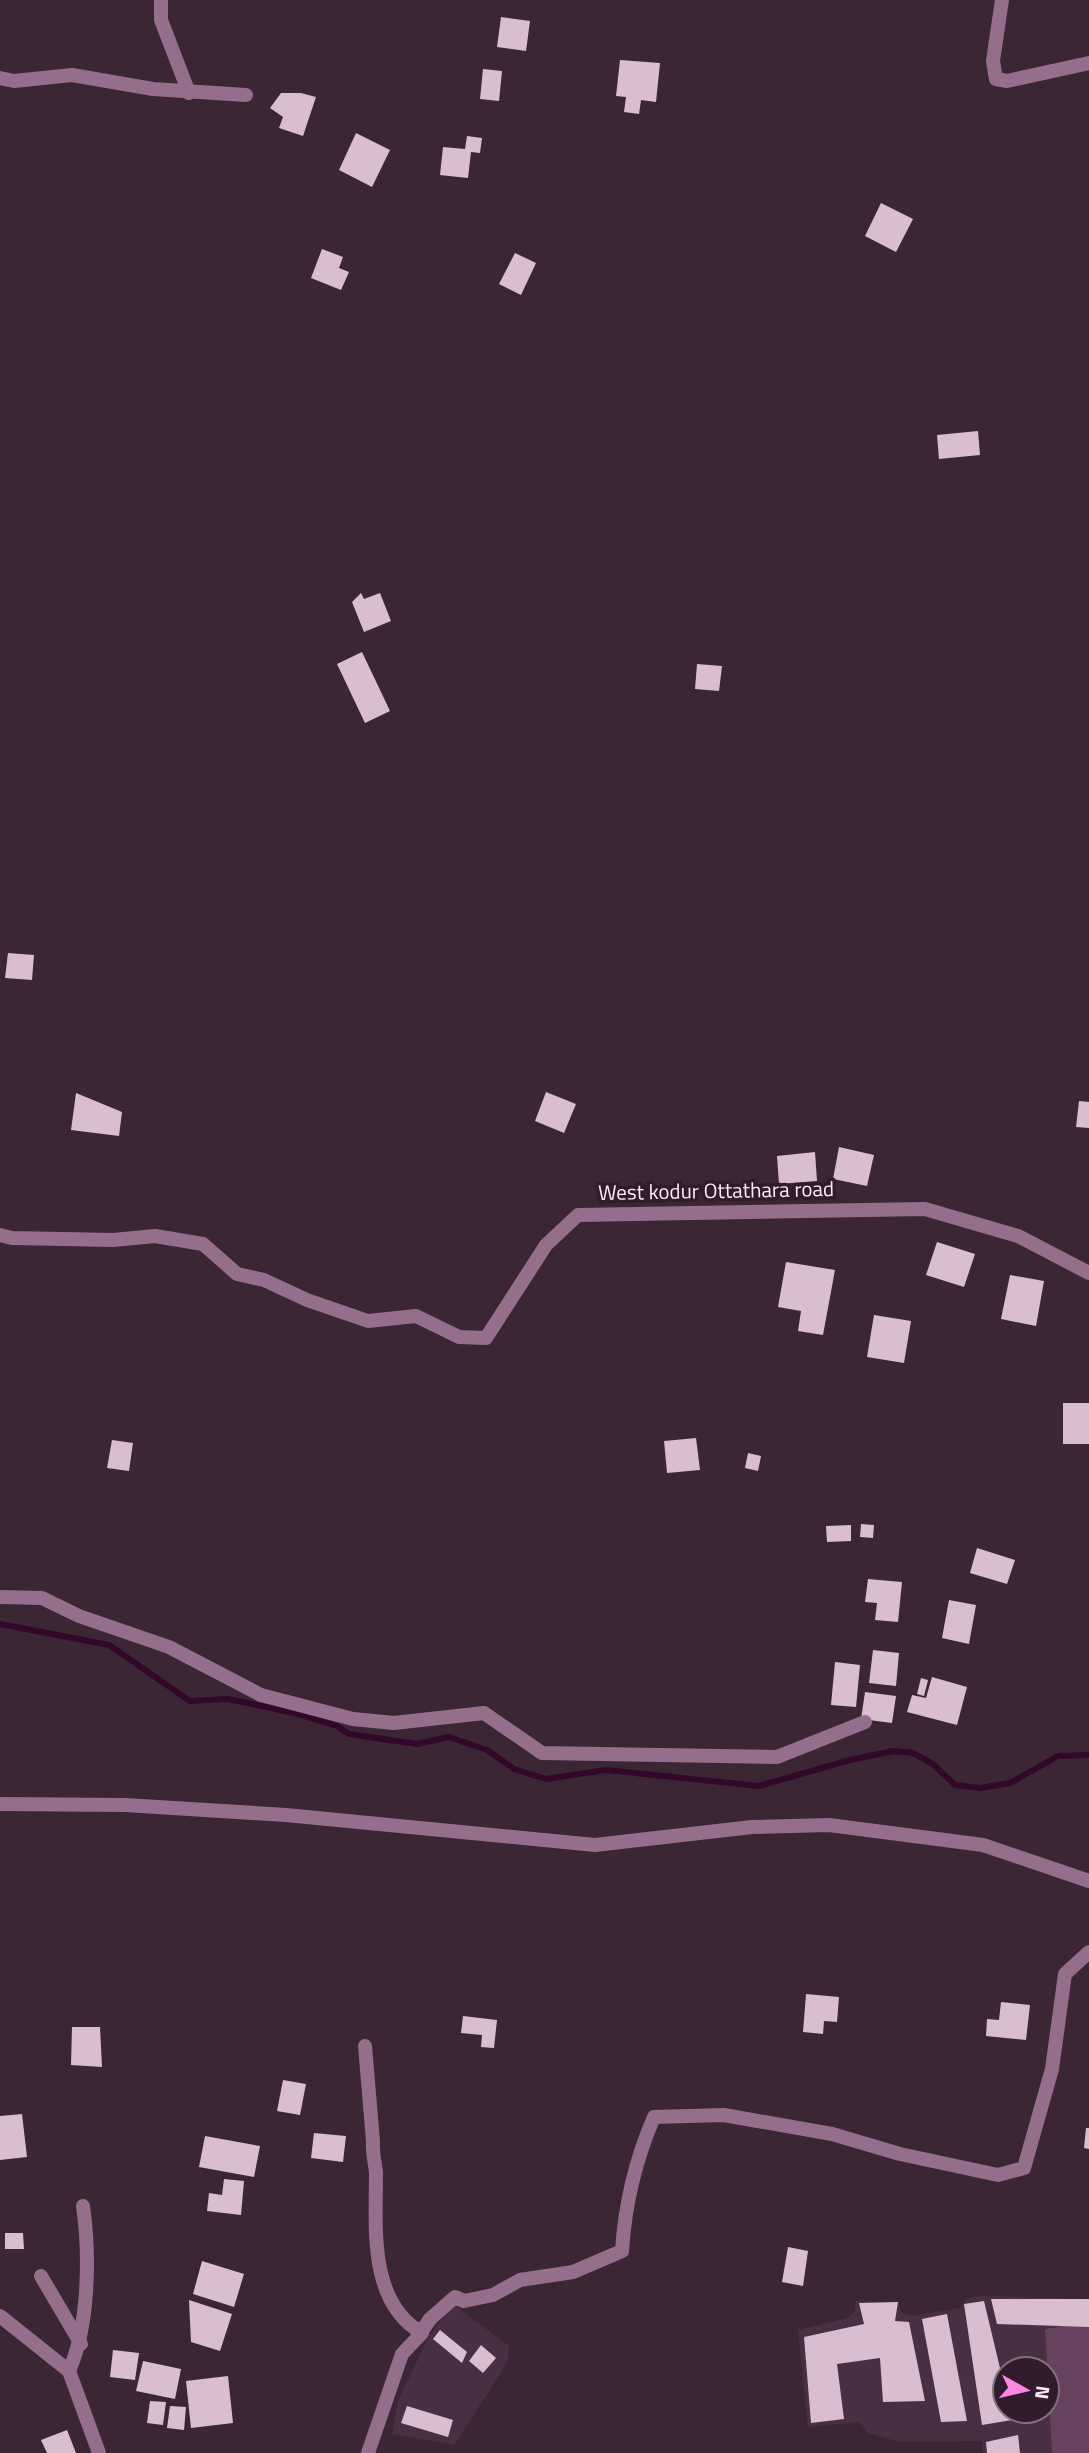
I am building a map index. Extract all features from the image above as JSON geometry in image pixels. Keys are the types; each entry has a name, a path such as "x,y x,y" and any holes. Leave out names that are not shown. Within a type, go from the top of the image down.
{"street":[{"path":"162,0 161,20 188,93"},
{"path":"1002,0 993,61 996,79 1007,81 1089,63"},
{"path":"0,78 15,81 72,75 188,93 246,96"},
{"name":"West kodur Ottathara road","path":"0,1235 12,1238 113,1240 155,1236 203,1244 237,1274 264,1280 307,1300 368,1321 416,1317 458,1337 486,1338 546,1245 578,1215 925,1209 1018,1236 1089,1273"},
{"path":"0,1597 42,1598 79,1616 169,1647 261,1695 353,1719 394,1723 484,1713 542,1753 777,1758 865,1722"},
{"path":"0,1804 125,1805 286,1815 595,1845 752,1827 829,1825 983,1845 1089,1881"},
{"path":"368,2453 402,2354 420,2335 430,2319 455,2297 464,2301 493,2295 520,2280 573,2272 622,2251 625,2216 636,2160 654,2117 724,2115 832,2134 900,2154 998,2175 1024,2168 1052,2069 1061,2025 1065,1974 1089,1952"},
{"path":"365,2046 372,2155 376,2170 375,2233 380,2268 396,2314 422,2333 420,2335"},
{"path":"69,2371 81,2344 87,2235 83,2206"},
{"path":"41,2276 81,2344"},
{"path":"0,2316 69,2371 99,2453"}],"shaded area":[{"path":"979,2296 1089,2299 1089,2453 983,2453 982,2441 900,2442 868,2433 860,2422 808,2427 798,2330 847,2318 854,2313 856,2301 898,2302 902,2313 912,2316 960,2308 967,2299"},
{"path":"453,2304 509,2346 507,2363 454,2445 392,2434 398,2401 428,2338"},
{"path":"1089,2322 1089,2453 1052,2453 1050,2425 1061,2425 1061,2355 1046,2355 1045,2329"}],"building":[{"path":"501,17 530,21 526,51 497,47"},
{"path":"620,60 660,63 656,102 641,100 639,114 624,112 626,97 616,96"},
{"path":"483,69 502,71 499,101 480,99"},
{"path":"281,93 301,93 316,97 303,136 279,128 283,117 270,108"},
{"path":"356,133 390,150 372,187 339,170"},
{"path":"467,136 482,138 480,153 471,152 468,178 440,175 443,147 465,149"},
{"path":"881,203 913,219 896,252 865,236"},
{"path":"322,249 343,257 339,268 349,272 341,290 311,278"},
{"path":"515,253 536,263 521,295 499,284"},
{"path":"978,431 980,455 939,459 937,435"},
{"path":"361,593 364,599 380,593 391,621 364,632 352,602"},
{"path":"362,652 390,711 365,723 337,664"},
{"path":"697,664 722,666 719,691 695,689"},
{"path":"8,953 34,955 32,980 5,978"},
{"path":"546,1092 576,1104 564,1133 535,1121"},
{"path":"76,1093 122,1112 119,1136 71,1130"},
{"path":"1079,1101 1089,1102 1089,1128 1076,1127"},
{"path":"839,1147 874,1155 867,1186 833,1179"},
{"path":"815,1152 817,1181 779,1184 777,1156"},
{"path":"937,1242 975,1254 964,1287 926,1275"},
{"path":"786,1262 835,1270 823,1335 798,1331 801,1311 778,1307"},
{"path":"1010,1275 1044,1281 1036,1326 1001,1319"},
{"path":"874,1315 911,1321 904,1363 867,1357"},
{"path":"1063,1403 1089,1403 1089,1444 1063,1444"},
{"path":"696,1438 700,1470 667,1473 664,1441"},
{"path":"112,1440 133,1443 129,1471 107,1468"},
{"path":"748,1453 761,1456 758,1471 745,1468"},
{"path":"861,1524 874,1525 873,1538 860,1537"},
{"path":"851,1525 851,1541 827,1542 826,1526"},
{"path":"977,1548 1015,1560 1007,1584 970,1573"},
{"path":"868,1579 902,1582 898,1622 875,1620 877,1603 865,1602"},
{"path":"949,1600 976,1605 969,1644 942,1638"},
{"path":"873,1650 899,1653 896,1686 869,1683"},
{"path":"835,1662 860,1665 856,1707 831,1705"},
{"path":"932,1677 967,1687 957,1725 907,1712 912,1695 926,1698"},
{"path":"921,1678 928,1680 924,1696 917,1694"},
{"path":"865,1692 896,1696 892,1723 861,1719"},
{"path":"806,1994 839,1997 837,2022 824,2021 823,2034 803,2032"},
{"path":"1001,2002 1030,2005 1026,2040 986,2036 987,2019 999,2020"},
{"path":"463,2016 497,2020 494,2048 481,2047 482,2035 461,2033"},
{"path":"72,2027 100,2027 102,2067 71,2065"},
{"path":"283,2080 306,2084 300,2115 277,2111"},
{"path":"22,2114 27,2157 0,2160 0,2116"},
{"path":"1086,2128 1089,2128 1089,2149 1084,2148"},
{"path":"314,2133 346,2136 343,2162 311,2158"},
{"path":"205,2136 260,2146 254,2177 199,2167"},
{"path":"224,2179 244,2181 241,2215 207,2211 209,2193 222,2195"},
{"path":"5,2233 23,2233 24,2249 5,2249"},
{"path":"788,2247 808,2251 803,2286 782,2282"},
{"path":"202,2261 244,2274 234,2307 193,2294"},
{"path":"991,2299 1089,2299 1089,2327 997,2324"},
{"path":"189,2300 232,2314 220,2351 191,2342"},
{"path":"984,2301 997,2355 991,2355 991,2424 982,2425 964,2304"},
{"path":"898,2302 895,2321 909,2322 925,2401 883,2402 880,2358 837,2364 844,2419 811,2423 804,2337 864,2324 859,2303"},
{"path":"947,2314 967,2421 941,2422 922,2319"},
{"path":"440,2330 467,2352 462,2363 433,2339"},
{"path":"481,2345 496,2358 483,2373 469,2361"},
{"path":"113,2350 139,2353 135,2380 110,2377"},
{"path":"143,2361 181,2369 175,2399 136,2391"},
{"path":"228,2376 233,2423 191,2428 186,2381"},
{"path":"150,2401 166,2402 163,2425 147,2423"},
{"path":"170,2406 186,2407 184,2430 167,2428"},
{"path":"407,2406 453,2420 448,2437 401,2423"},
{"path":"67,2430 76,2453 47,2453 41,2440"},
{"path":"1018,2435 1020,2453 987,2453 986,2442"}],"waterway":[{"path":"0,1624 109,1645 190,1701 228,1699 294,1713 337,1726 349,1734 417,1744 449,1737 487,1750 514,1769 546,1779 606,1770 759,1786 850,1760 893,1751 913,1753 933,1764 955,1785 980,1788 1010,1783 1058,1756 1089,1755"}]}
